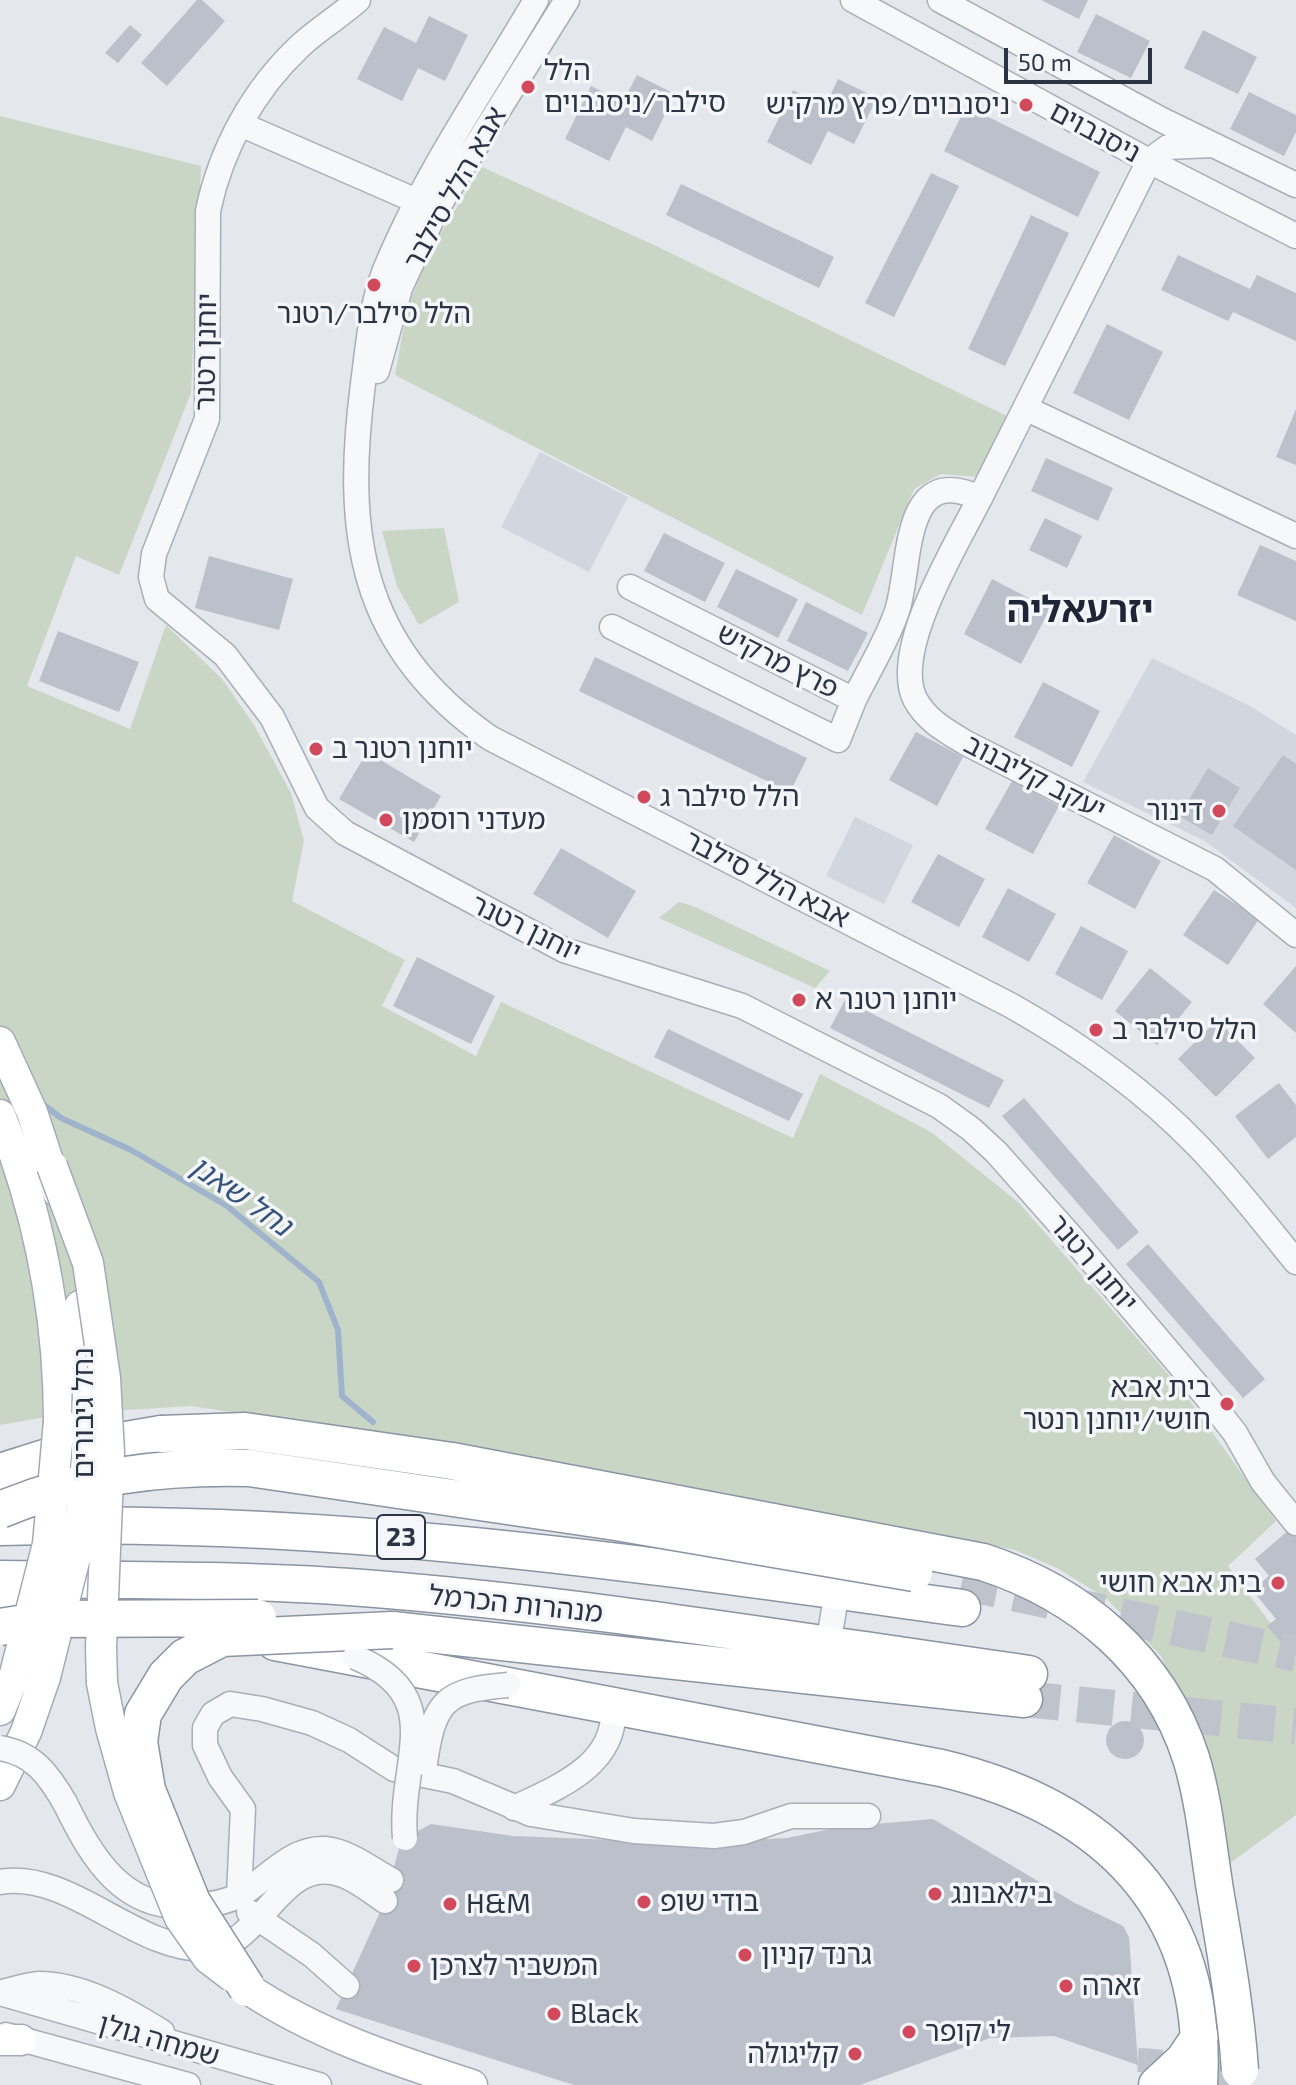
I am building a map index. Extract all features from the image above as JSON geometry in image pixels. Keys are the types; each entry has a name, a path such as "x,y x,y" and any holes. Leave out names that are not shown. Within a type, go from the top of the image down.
{"highway":[{"path":"0,1472 73,1449 161,1434 245,1431 452,1461 983,1562 1024,1575 1091,1614 1129,1650 1177,1724 1191,1758 1218,1910 1241,2080"},
{"name":"מנהרות הכרמל","path":"0,1510 72,1483 119,1474 189,1467 249,1468 616,1522 962,1595 837,1591 590,1556 374,1535 212,1528 0,1527"},
{"name":"מנהרות הכרמל","path":"0,1579 242,1582 361,1588 583,1610 825,1660"},
{"path":"0,1606 199,1627 954,1771 1015,1790 1063,1812 1107,1844 1136,1873 1152,1897 1183,1959 1200,2036 1199,2085"},
{"path":"0,1627 50,1619 234,1616 825,1660 1027,1686"},
{"path":"247,1988 192,1902 147,1790 139,1742 143,1714 166,1676 185,1657 222,1638 392,1630"},
{"path":"1157,2085 1176,2068 1200,2036"}],"main road":[{"name":"נחל גיבורים","path":"0,1785 26,1732 45,1677 77,1549 87,1459 88,1395 84,1326 73,1255 52,1166 4,1049"},
{"name":"נחל גיבורים","path":"0,1115 39,1232 55,1334 59,1387 57,1477 48,1544 15,1674 0,1710"},
{"path":"52,1166 88,1263 105,1378 109,1453 102,1683 129,1792 180,1918 208,1958 287,2015 331,2035 472,2085"}],"street":[{"name":"יוחנן רטנר","path":"358,0 302,44 272,75 240,124 215,180 208,211 207,419 154,554 151,577 157,599 225,655 272,717 317,808 345,833 564,950 742,1006 939,1106 996,1152 1197,1404 1235,1433 1263,1482 1296,1523"},
{"name":"אבא הלל סילבר","path":"426,205 536,0"},
{"name":"אבא הלל סילבר","path":"567,0 426,205 383,274 369,338 357,434 366,508 369,583 390,627 426,683 458,716 490,738 886,940 1067,1039 1125,1080 1197,1145 1296,1262"},
{"name":"ניסנבוים","path":"853,0 1149,161 1296,236"},
{"name":"ניסנבוים","path":"940,0 1212,145 1296,185"},
{"path":"240,124 426,205"},
{"path":"980,498 1149,161 1168,147 1212,145"},
{"path":"1025,408 1243,514 1296,536"},
{"name":"פרץ מרקיש","path":"630,587 854,700 897,611 913,525 921,507 933,494 950,491 966,492 980,498"},
{"name":"יעקב קליבנוב","path":"980,498 913,640 908,673 915,699 934,723 1215,869 1296,935"},
{"path":"612,627 838,740 854,700"},
{"path":"825,1660 837,1591"},
{"path":"355,1657 388,1673 407,1694 411,1704 413,1734 403,1814 413,1833 433,1718 454,1694 508,1685"},
{"path":"230,1899 243,1809 220,1777 205,1745 205,1728 220,1707 243,1704 312,1723 349,1740 394,1769 453,1781 531,1814 634,1831 714,1836 744,1832 791,1816 868,1816"},
{"path":"514,1808 596,1760 613,1731 613,1706"},
{"path":"0,1748 32,1760 44,1770 89,1851 109,1876 135,1896 154,1905 183,1907 230,1899 309,1850 341,1853 388,1890 330,1872 313,1873 292,1885 261,1918 233,1940 211,1949 182,1949 40,1884 0,1882"},
{"path":"230,1899 261,1918 347,1986"},
{"name":"שמחה גולן","path":"0,1993 319,2085"},
{"name":"שמחה גולן","path":"7,2038 188,2085"}],"shaded area":[{"path":"540,452 628,497 589,572 501,527"},
{"name":"דינור","path":"1152,658 1250,706 1296,735 1296,908 1203,840 1083,782"},
{"path":"855,817 913,845 884,904 826,876"}],"green space":[{"path":"0,116 201,166 191,393 119,575 76,556 27,686 130,729 166,625 222,679 254,725 291,793 304,841 292,901 405,960 382,1006 476,1056 501,1002 793,1138 820,1074 931,1132 1019,1203 1181,1389 1276,1521 1228,1566 1296,1658 1296,1815 1226,1866 1200,1738 1161,1656 1107,1599 1057,1568 1015,1550 531,1458 191,1406 63,1414 0,1425"},
{"path":"482,167 656,246 1009,417 978,477 941,474 914,489 862,615 395,375 407,309 432,247"},
{"path":"444,528 459,602 419,625 397,586 382,531"},
{"path":"679,902 830,971 815,988 659,918"}],"building":[{"path":"197,0 202,0 225,21 167,86 141,63"},
{"path":"1041,0 1088,0 1079,19"},
{"path":"1096,14 1150,41 1131,78 1077,52"},
{"path":"429,16 468,35 445,81 418,68 402,101 357,79 384,27 416,43"},
{"path":"130,25 142,35 118,63 105,53"},
{"path":"1203,30 1257,57 1238,94 1184,68"},
{"path":"637,75 675,94 652,141 626,127 609,161 565,139 591,86 623,102"},
{"path":"838,79 877,98 854,144 828,131 811,165 767,142 793,90 825,106"},
{"path":"1249,92 1296,115 1296,132 1284,156 1230,129"},
{"path":"966,106 1100,172 1078,217 944,151"},
{"path":"931,173 959,186 894,317 865,303"},
{"path":"681,184 834,257 819,288 666,215"},
{"path":"1031,215 1069,233 1005,366 968,349"},
{"path":"1178,255 1250,289 1257,275 1296,293 1296,341 1233,312 1228,321 1161,290"},
{"path":"1107,324 1163,352 1129,420 1073,393"},
{"path":"1296,409 1296,465 1276,457"},
{"path":"1046,458 1113,488 1098,521 1031,491"},
{"path":"1045,518 1082,536 1067,568 1029,550"},
{"path":"664,533 725,563 705,602 644,571"},
{"path":"1260,545 1296,561 1296,621 1237,595"},
{"path":"209,556 293,579 279,630 195,608"},
{"path":"736,569 798,599 778,638 717,607"},
{"path":"992,579 1050,609 1021,664 964,634"},
{"path":"806,602 868,633 848,671 787,641"},
{"path":"58,631 139,662 119,712 39,681"},
{"path":"595,657 807,758 790,792 579,691"},
{"path":"1043,682 1100,711 1072,767 1014,737"},
{"path":"916,732 963,757 937,806 889,780"},
{"path":"367,752 441,796 414,842 339,799"},
{"path":"1283,755 1296,764 1296,870 1233,826"},
{"path":"1208,768 1240,788 1212,835 1179,816"},
{"path":"1012,781 1059,806 1033,854 985,829"},
{"path":"1114,835 1161,861 1135,909 1087,883"},
{"path":"561,848 636,891 608,938 533,894"},
{"path":"938,854 985,879 959,927 911,902"},
{"path":"1008,888 1056,914 1029,962 982,937"},
{"path":"1214,890 1259,919 1228,965 1183,935"},
{"path":"1081,926 1128,951 1102,1000 1055,974"},
{"path":"417,957 495,996 471,1044 393,1006"},
{"path":"1296,966 1296,1033 1263,1004"},
{"path":"1150,968 1192,1002 1157,1045 1115,1011"},
{"path":"845,1000 1004,1080 989,1108 830,1028"},
{"path":"1217,1020 1255,1058 1216,1097 1178,1059"},
{"path":"668,1029 803,1094 789,1121 654,1057"},
{"path":"1279,1083 1296,1105 1296,1137 1268,1159 1235,1116"},
{"path":"1024,1098 1139,1232 1118,1250 1002,1116"},
{"path":"1148,1244 1265,1379 1243,1398 1126,1264"},
{"name":"בית אבא חושי","path":"1296,1524 1296,1649 1290,1653 1267,1626 1276,1619 1252,1590 1269,1576 1255,1559"},
{"path":"1125,1721 1139,1726 1144,1740 1139,1754 1125,1759 1111,1754 1106,1740 1111,1726"},
{"name":"גרנד קניון","path":"933,1819 1075,1903 1123,1926 1129,1937 1138,2065 1054,2036 990,2038 860,2085 574,2085 336,2009 385,1901 399,1848 405,1838 431,1824 513,1836 693,1843 787,1838 840,1827"}],"waterway":[{"name":"נחל שאנן","path":"40,1102 61,1118 131,1150 227,1206 319,1282 338,1330 342,1396 373,1422"}],"tunnel":[{"path":"962,1582 1296,1654"},
{"path":"1024,1699 1296,1726"},
{"path":"1138,2060 1195,2067 1250,2085"}],"place":[{"name":"הלל סילבר/ניסנבוים","path":"528,87"},
{"name":"ניסנבוים/פרץ מרקיש","path":"1026,105"},
{"name":"הלל סילבר/רטנר","path":"374,285"},
{"name":"יוחנן רטנר ב","path":"316,749"},
{"name":"הלל סילבר ג","path":"644,797"},
{"name":"דינור","path":"1219,811"},
{"name":"מעדני רוסמן","path":"386,820"},
{"name":"יוחנן רטנר א","path":"799,1000"},
{"name":"הלל סילבר ב","path":"1096,1030"},
{"name":"בית אבא חושי/יוחנן רנטר","path":"1227,1404"},
{"name":"בית אבא חושי","path":"1278,1583"},
{"name":"בילאבונג","path":"935,1894"},
{"name":"בודי שופ","path":"644,1902"},
{"name":"H&M","path":"450,1904"},
{"name":"גרנד קניון","path":"745,1955"},
{"name":"המשביר לצרכן","path":"414,1966"},
{"name":"זארה","path":"1066,1986"},
{"name":"Black","path":"554,2014"},
{"name":"לי קופר","path":"909,2032"},
{"name":"קליגולה","path":"855,2054"}],"district":[{"name":"יזרעאליה","path":"1080,610"}]}
